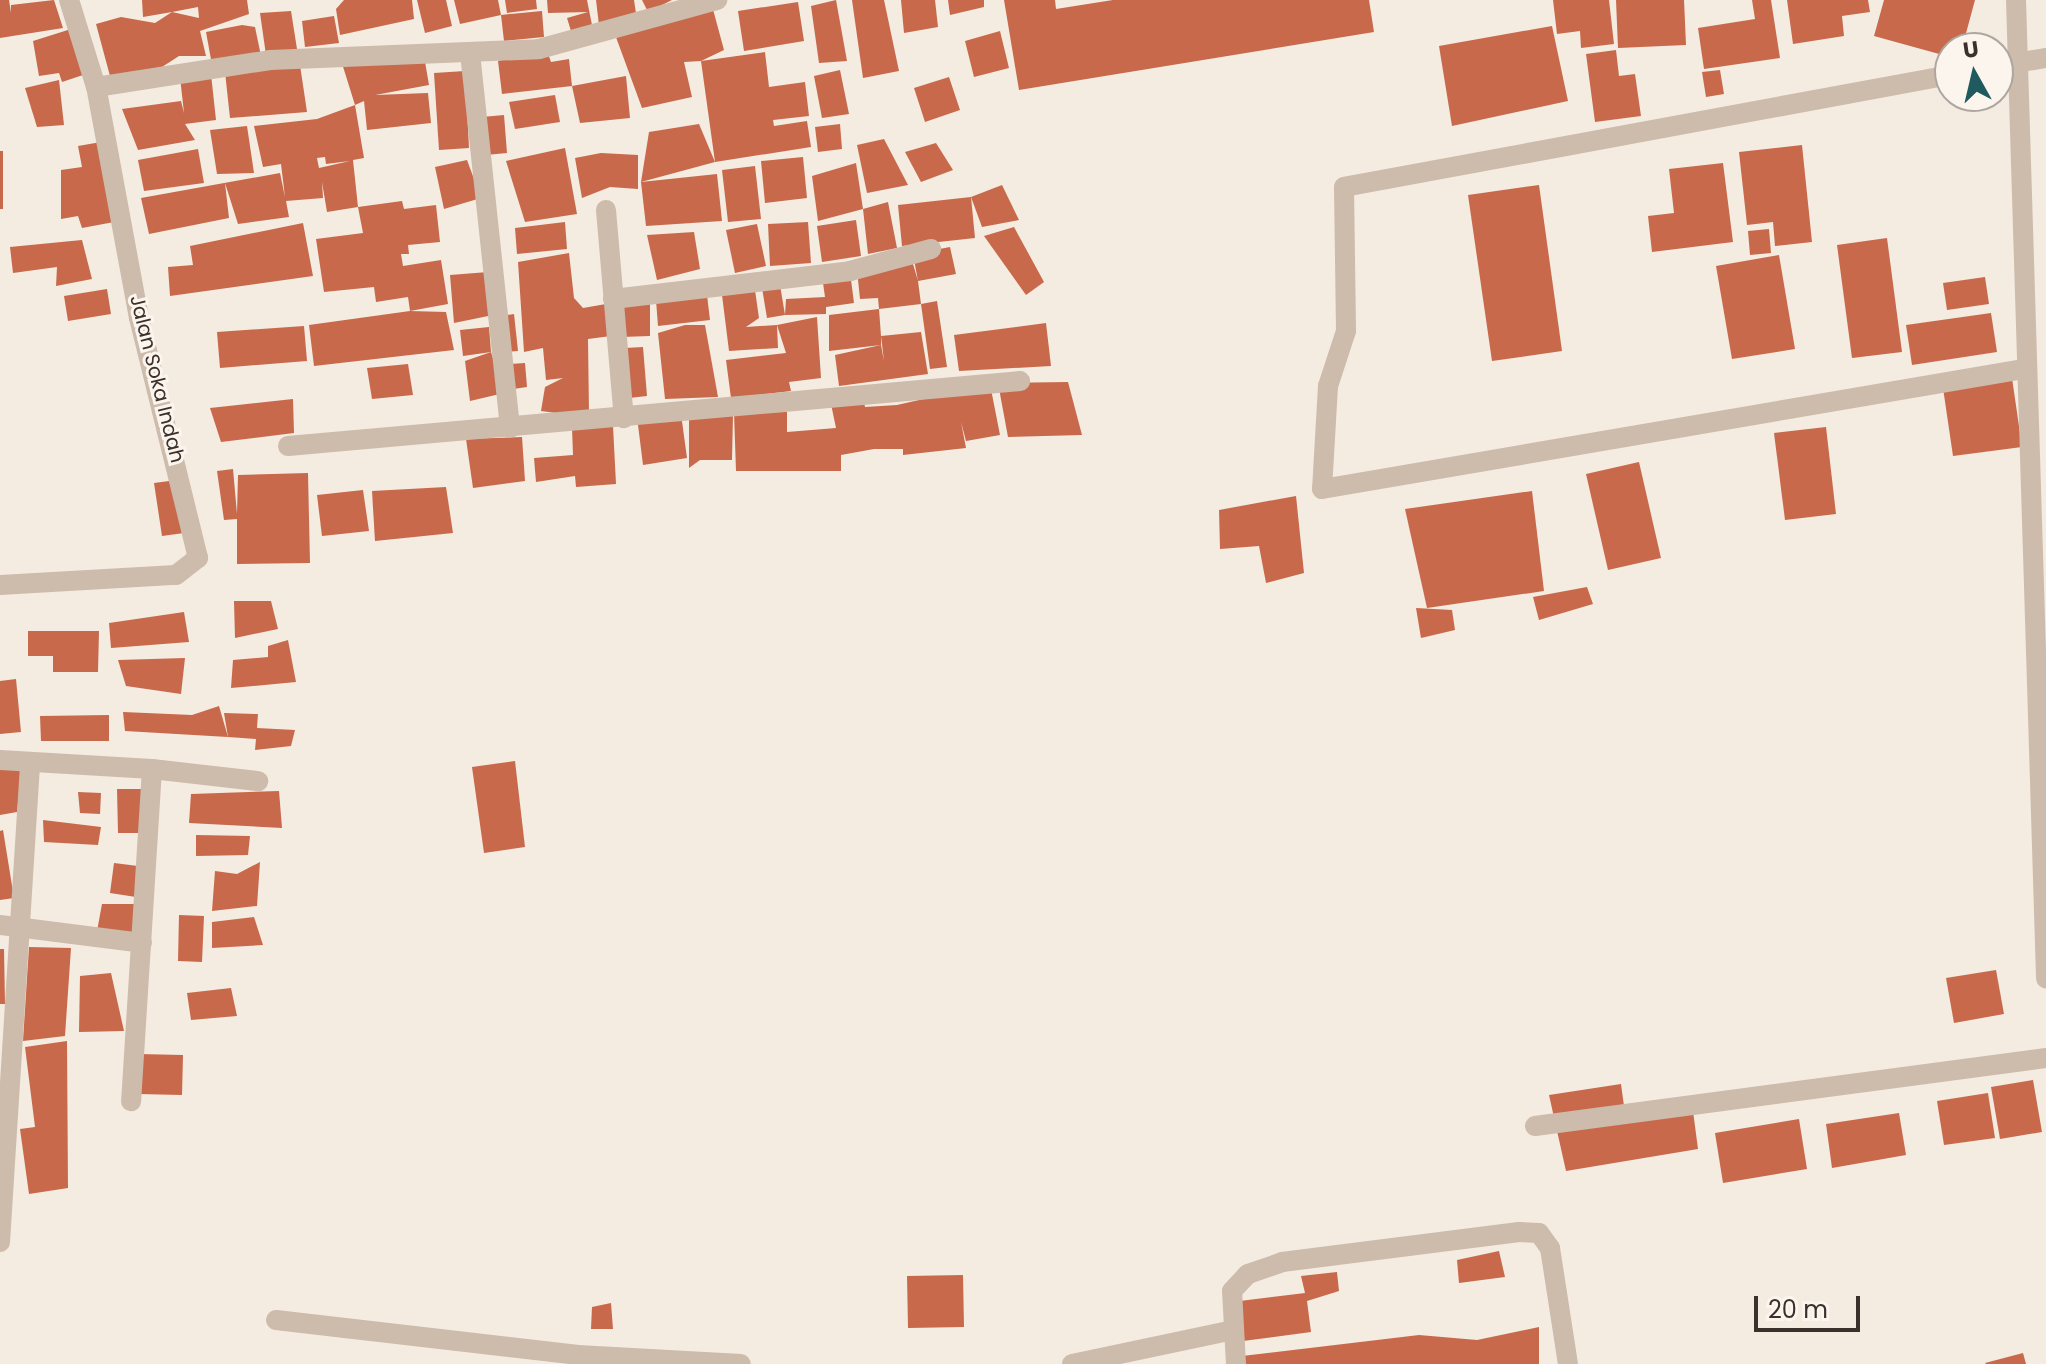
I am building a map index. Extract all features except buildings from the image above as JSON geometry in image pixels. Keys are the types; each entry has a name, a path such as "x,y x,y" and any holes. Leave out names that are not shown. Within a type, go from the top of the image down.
{"street":[{"name":"Jalan Soka Indah","path":"0,585 176,575 198,558 139,318 96,87 69,0"},
{"path":"96,87 270,60 423,49 470,53 539,49 717,0"},
{"path":"2012,32 2016,0"},
{"path":"470,53 510,428"},
{"path":"2014,64 2046,58"},
{"path":"1934,78 1344,187 1346,331 1328,386 1322,489 2023,369"},
{"path":"2010,112 2046,979"},
{"path":"606,210 624,418"},
{"path":"613,299 850,271 931,249"},
{"path":"288,446 1020,381"},
{"path":"0,760 30,765 152,769 258,781"},
{"path":"0,1242 8,926 30,765"},
{"path":"131,1101 152,769"},
{"path":"8,926 142,943"},
{"path":"1535,1126 2046,1058"},
{"path":"1236,1364 1229,1331 1232,1291 1248,1274 1282,1262 1539,1233 1558,1282 1568,1364"},
{"path":"276,1320 578,1355 741,1364"},
{"path":"1072,1364 1229,1331"}]}
